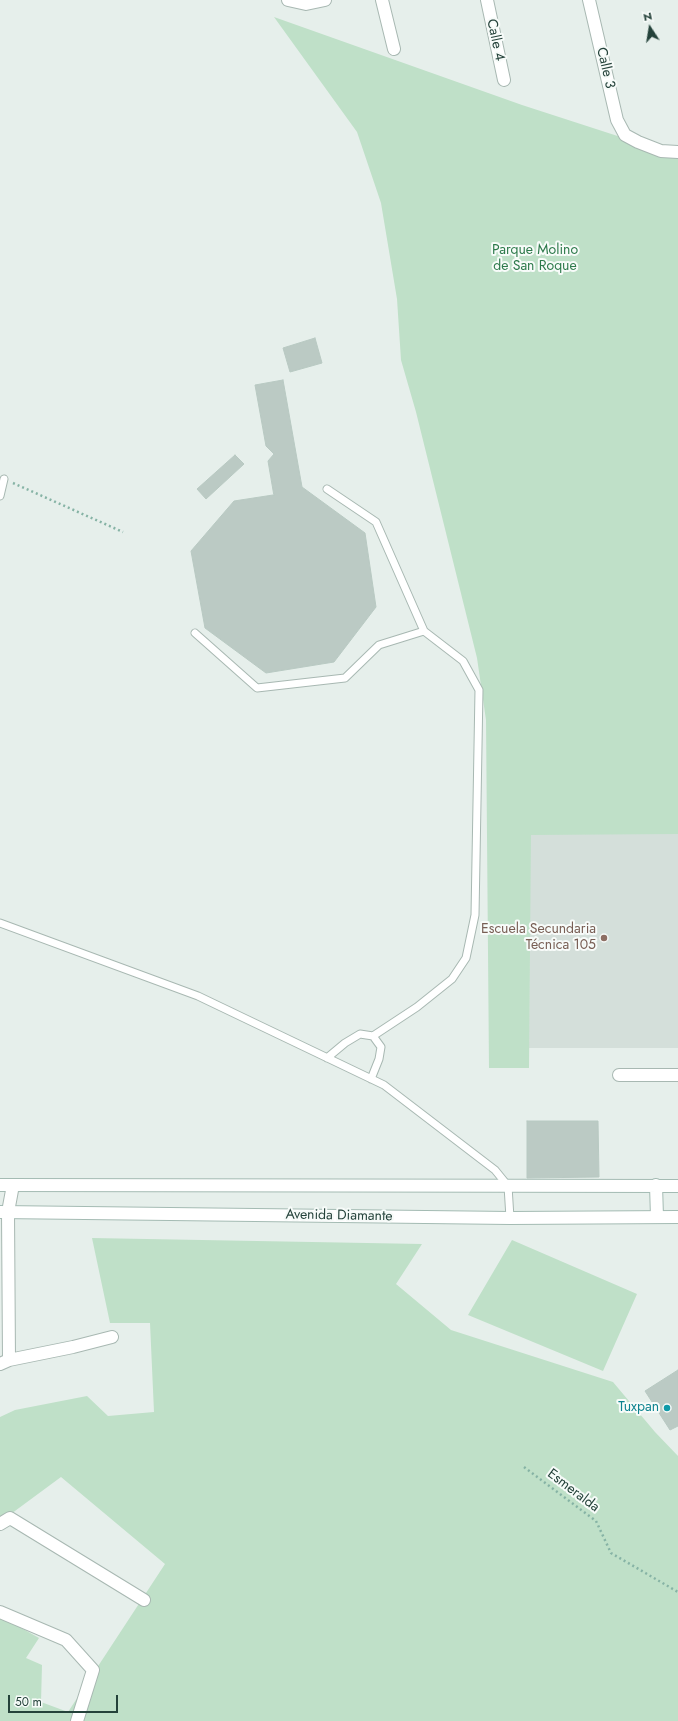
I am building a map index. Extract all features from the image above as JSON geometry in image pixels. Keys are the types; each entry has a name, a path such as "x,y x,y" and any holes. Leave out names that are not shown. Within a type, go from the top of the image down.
{"main road":[{"path":"288,0 306,4 325,0"},
{"path":"382,0 394,49"},
{"name":"Calle 4","path":"487,0 504,80"},
{"name":"Calle 3","path":"589,0 617,120 625,135 638,142 662,151 678,152"},
{"path":"619,1075 678,1075"},
{"path":"0,1185 678,1186"},
{"path":"12,1185 4,1212 4,1362 112,1337"},
{"path":"656,1185 657,1217"},
{"name":"Avenida Diamante","path":"4,1212 510,1218 678,1217"},
{"path":"0,1524 10,1518 144,1600"},
{"path":"0,1612 66,1640 93,1670 77,1721"}],"lane":[{"path":"0,496 4,479"},
{"path":"327,489 376,522 424,631 464,661 479,690 476,915 466,958 452,979 417,1007 373,1036 360,1034 327,1058"},
{"path":"195,633 257,688 345,678 379,645 424,631"},
{"path":"0,923 198,996 384,1085 495,1170 508,1186 510,1218"},
{"path":"371,1079 379,1059 381,1047 373,1036"}],"path":[{"path":"4,479 123,532"},
{"name":"Esmeralda","path":"524,1467 596,1521 611,1553 678,1592"}],"shaded area":[{"name":"Escuela Secundaria Técnica 105","path":"530,827 678,828 678,1048 529,1048"}],"green space":[{"name":"Parque Molino de San Roque","path":"274,17 522,105 633,141 678,149 678,834 531,835 529,1068 489,1068 486,720 477,658 416,412 401,360 397,299 381,203 357,132"},
{"path":"92,1238 422,1244 396,1284 451,1330 613,1382 655,1432 678,1456 678,1721 0,1721 0,1616 39,1638 26,1658 42,1665 41,1702 68,1712 165,1564 61,1477 0,1522 0,1417 15,1410 87,1396 108,1416 154,1412 150,1323 110,1323"},
{"path":"512,1240 637,1294 603,1371 468,1315"}],"building":[{"path":"315,338 322,363 290,372 283,348"},
{"path":"283,380 302,487 365,533 376,607 334,662 266,673 205,628 191,551 234,501 274,496 268,461 274,454 266,446 255,385"},
{"path":"235,455 244,464 206,499 197,489"},
{"path":"527,1121 598,1121 599,1177 527,1178"},
{"name":"Tuxpan","path":"678,1370 678,1426 670,1430 645,1391"}],"place":[{"name":"Escuela Secundaria Técnica 105","path":"604,938"},
{"name":"Tuxpan","path":"667,1408"}]}
